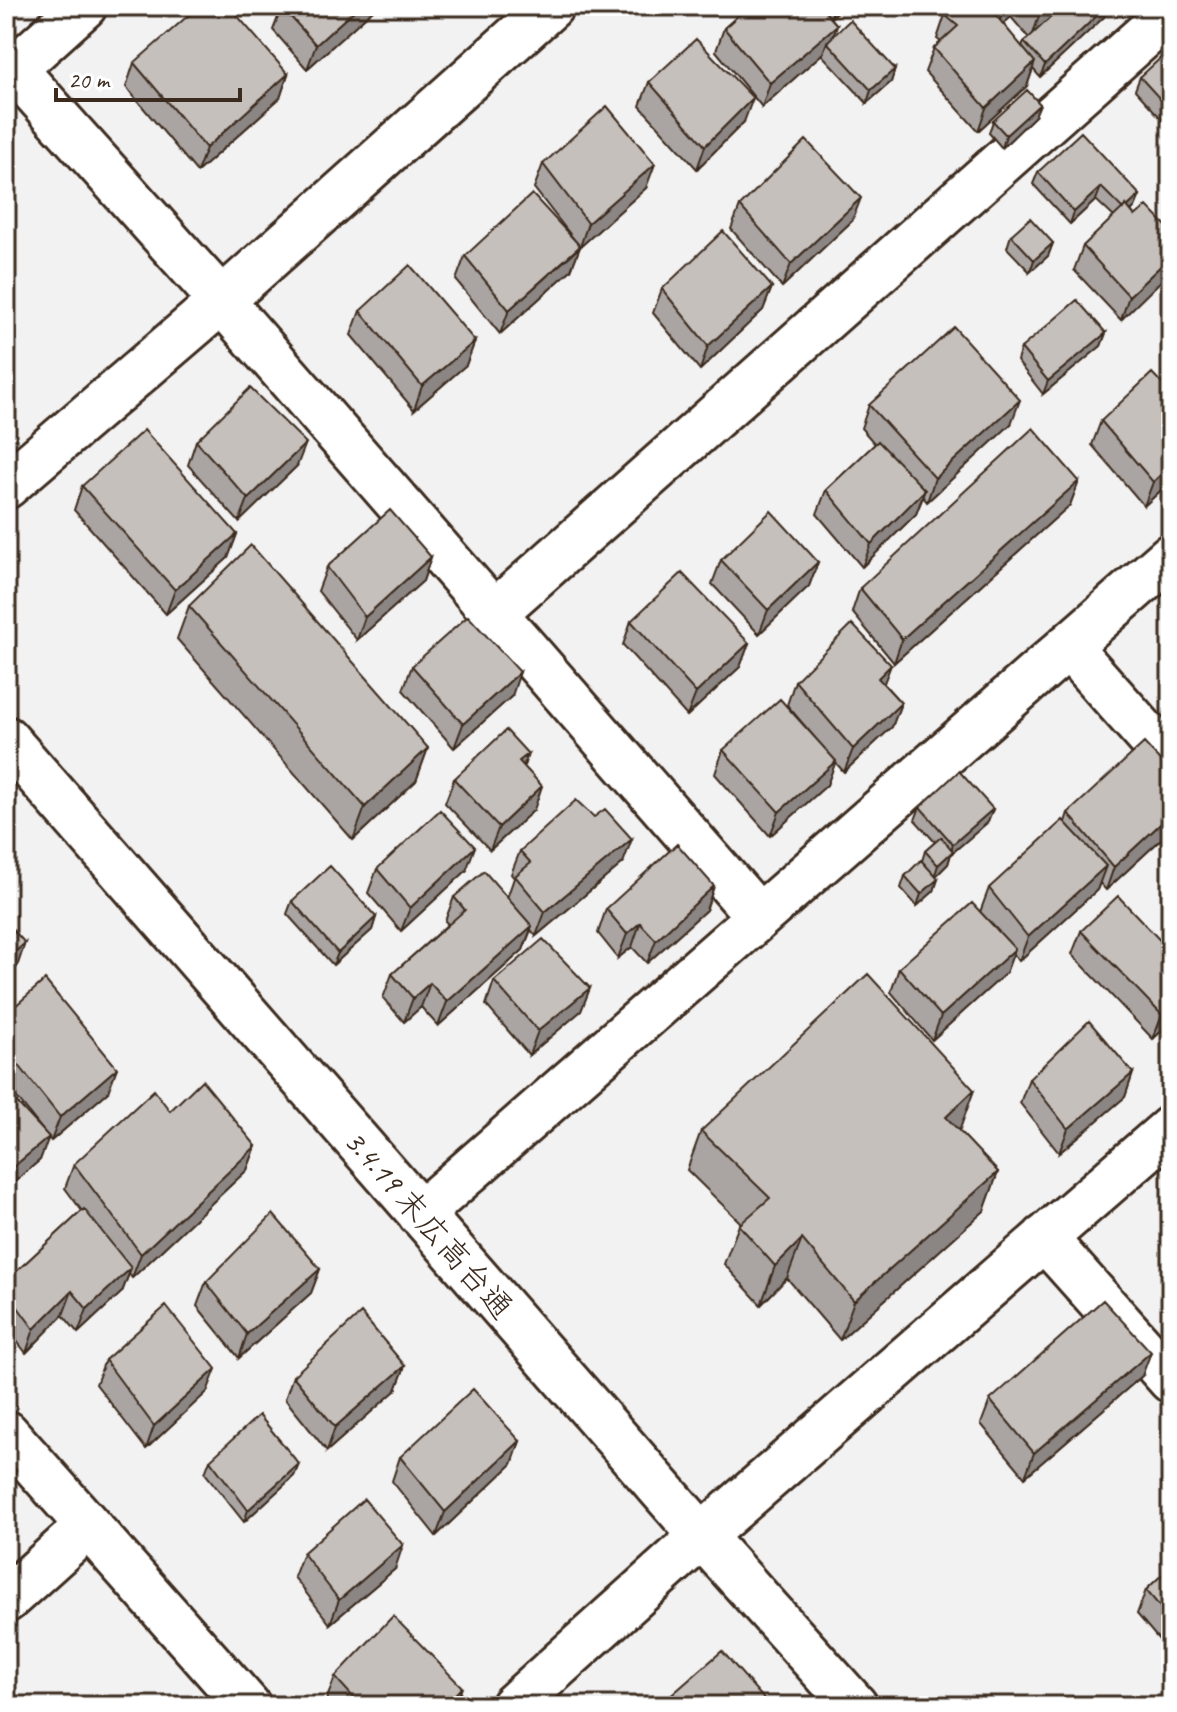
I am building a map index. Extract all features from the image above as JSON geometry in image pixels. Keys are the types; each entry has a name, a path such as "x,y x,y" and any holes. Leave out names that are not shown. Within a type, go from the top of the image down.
{"street":[{"path":"84,6 10,65 221,300 759,917"},
{"path":"6,486 221,300 551,6"},
{"path":"494,613 1171,12"},
{"path":"420,1214 1171,556"},
{"path":"1068,646 1171,762"},
{"name":"3.4.19 末広高台通","path":"6,739 702,1536 855,1706"},
{"path":"513,1706 702,1536 1171,1128"},
{"path":"1044,1238 1171,1380"},
{"path":"6,1433 248,1706"},
{"path":"6,1600 88,1526"}],"building":[{"path":"199,6 229,6 288,74 206,148 134,63"},
{"path":"282,6 359,6 316,45"},
{"path":"749,6 820,6 837,25 770,83 724,28"},
{"path":"956,6 988,6 1035,62 986,108 934,48 958,26 945,15"},
{"path":"1031,6 1050,6 1039,16"},
{"path":"1063,6 1107,6 1045,65 1024,42"},
{"path":"850,20 895,69 871,90 827,42"},
{"path":"696,39 753,98 705,146 649,82"},
{"path":"1166,53 1171,58 1171,111 1140,77"},
{"path":"1027,90 1040,104 1006,135 993,121"},
{"path":"607,106 655,164 588,223 543,164"},
{"path":"1081,132 1140,195 1127,207 1123,209 1101,187 1074,212 1038,172"},
{"path":"806,140 861,198 791,264 740,206"},
{"path":"532,194 580,246 509,310 465,256"},
{"path":"1126,205 1135,216 1147,206 1171,231 1171,256 1129,296 1083,246"},
{"path":"1030,218 1053,243 1034,260 1011,235"},
{"path":"723,231 772,287 708,346 662,289"},
{"path":"410,265 475,341 422,386 360,311"},
{"path":"1077,300 1106,333 1048,381 1021,348"},
{"path":"954,327 1020,400 935,478 869,405"},
{"path":"1152,373 1171,393 1171,465 1153,482 1101,421"},
{"path":"250,388 306,443 248,499 196,441"},
{"path":"1033,428 1079,481 902,639 860,588"},
{"path":"144,430 237,534 175,590 82,486"},
{"path":"878,441 925,490 871,544 826,490"},
{"path":"390,510 431,557 365,617 327,567"},
{"path":"771,511 818,562 768,610 721,560"},
{"path":"251,545 428,748 365,807 189,606"},
{"path":"682,573 749,643 696,693 631,621"},
{"path":"468,616 520,672 463,724 412,666"},
{"path":"852,624 891,665 878,678 901,703 853,749 795,681"},
{"path":"780,699 836,761 779,812 723,750"},
{"path":"506,730 528,754 519,761 542,786 499,827 454,779"},
{"path":"1144,743 1171,772 1171,814 1114,867 1068,813"},
{"path":"959,771 993,809 953,844 920,807"},
{"path":"576,800 594,817 605,809 632,839 545,912 515,876 531,863 520,851"},
{"path":"440,810 475,847 410,908 377,869"},
{"path":"1063,820 1106,866 1028,937 989,888"},
{"path":"941,837 953,851 938,865 925,851"},
{"path":"677,844 714,886 656,940 640,923 627,934 606,909"},
{"path":"921,860 938,879 921,894 905,876"},
{"path":"330,866 376,917 338,953 292,901"},
{"path":"484,871 532,926 447,1002 430,983 413,998 392,974 465,910 454,897"},
{"path":"1118,896 1171,952 1171,1007 1162,1015 1081,931"},
{"path":"972,903 1015,949 941,1016 899,968"},
{"path":"6,922 25,943 6,960"},
{"path":"543,939 590,988 538,1031 494,981"},
{"path":"868,974 974,1090 946,1117 998,1172 854,1301 802,1239 775,1266 739,1225 770,1198 701,1131"},
{"path":"45,980 117,1068 60,1117 6,1049 6,1014"},
{"path":"1089,1021 1133,1073 1068,1129 1029,1079"},
{"path":"202,1080 256,1146 141,1254 74,1164 154,1090 170,1111"},
{"path":"10,1095 49,1137 6,1173 6,1099"},
{"path":"84,1209 131,1268 87,1309 72,1291 34,1329 6,1291 6,1281"},
{"path":"273,1214 320,1269 247,1334 206,1282"},
{"path":"1103,1300 1151,1352 1034,1453 990,1400"},
{"path":"166,1306 216,1369 154,1426 105,1360"},
{"path":"361,1313 405,1366 335,1427 293,1376"},
{"path":"473,1389 520,1441 445,1512 400,1457"},
{"path":"259,1415 299,1464 248,1510 210,1460"},
{"path":"6,1458 16,1470 6,1480"},
{"path":"364,1499 403,1545 339,1600 303,1553"},
{"path":"1171,1566 1171,1620 1146,1590"},
{"path":"393,1616 462,1687 444,1706 361,1706 335,1677"},
{"path":"722,1651 770,1706 659,1706"}]}
